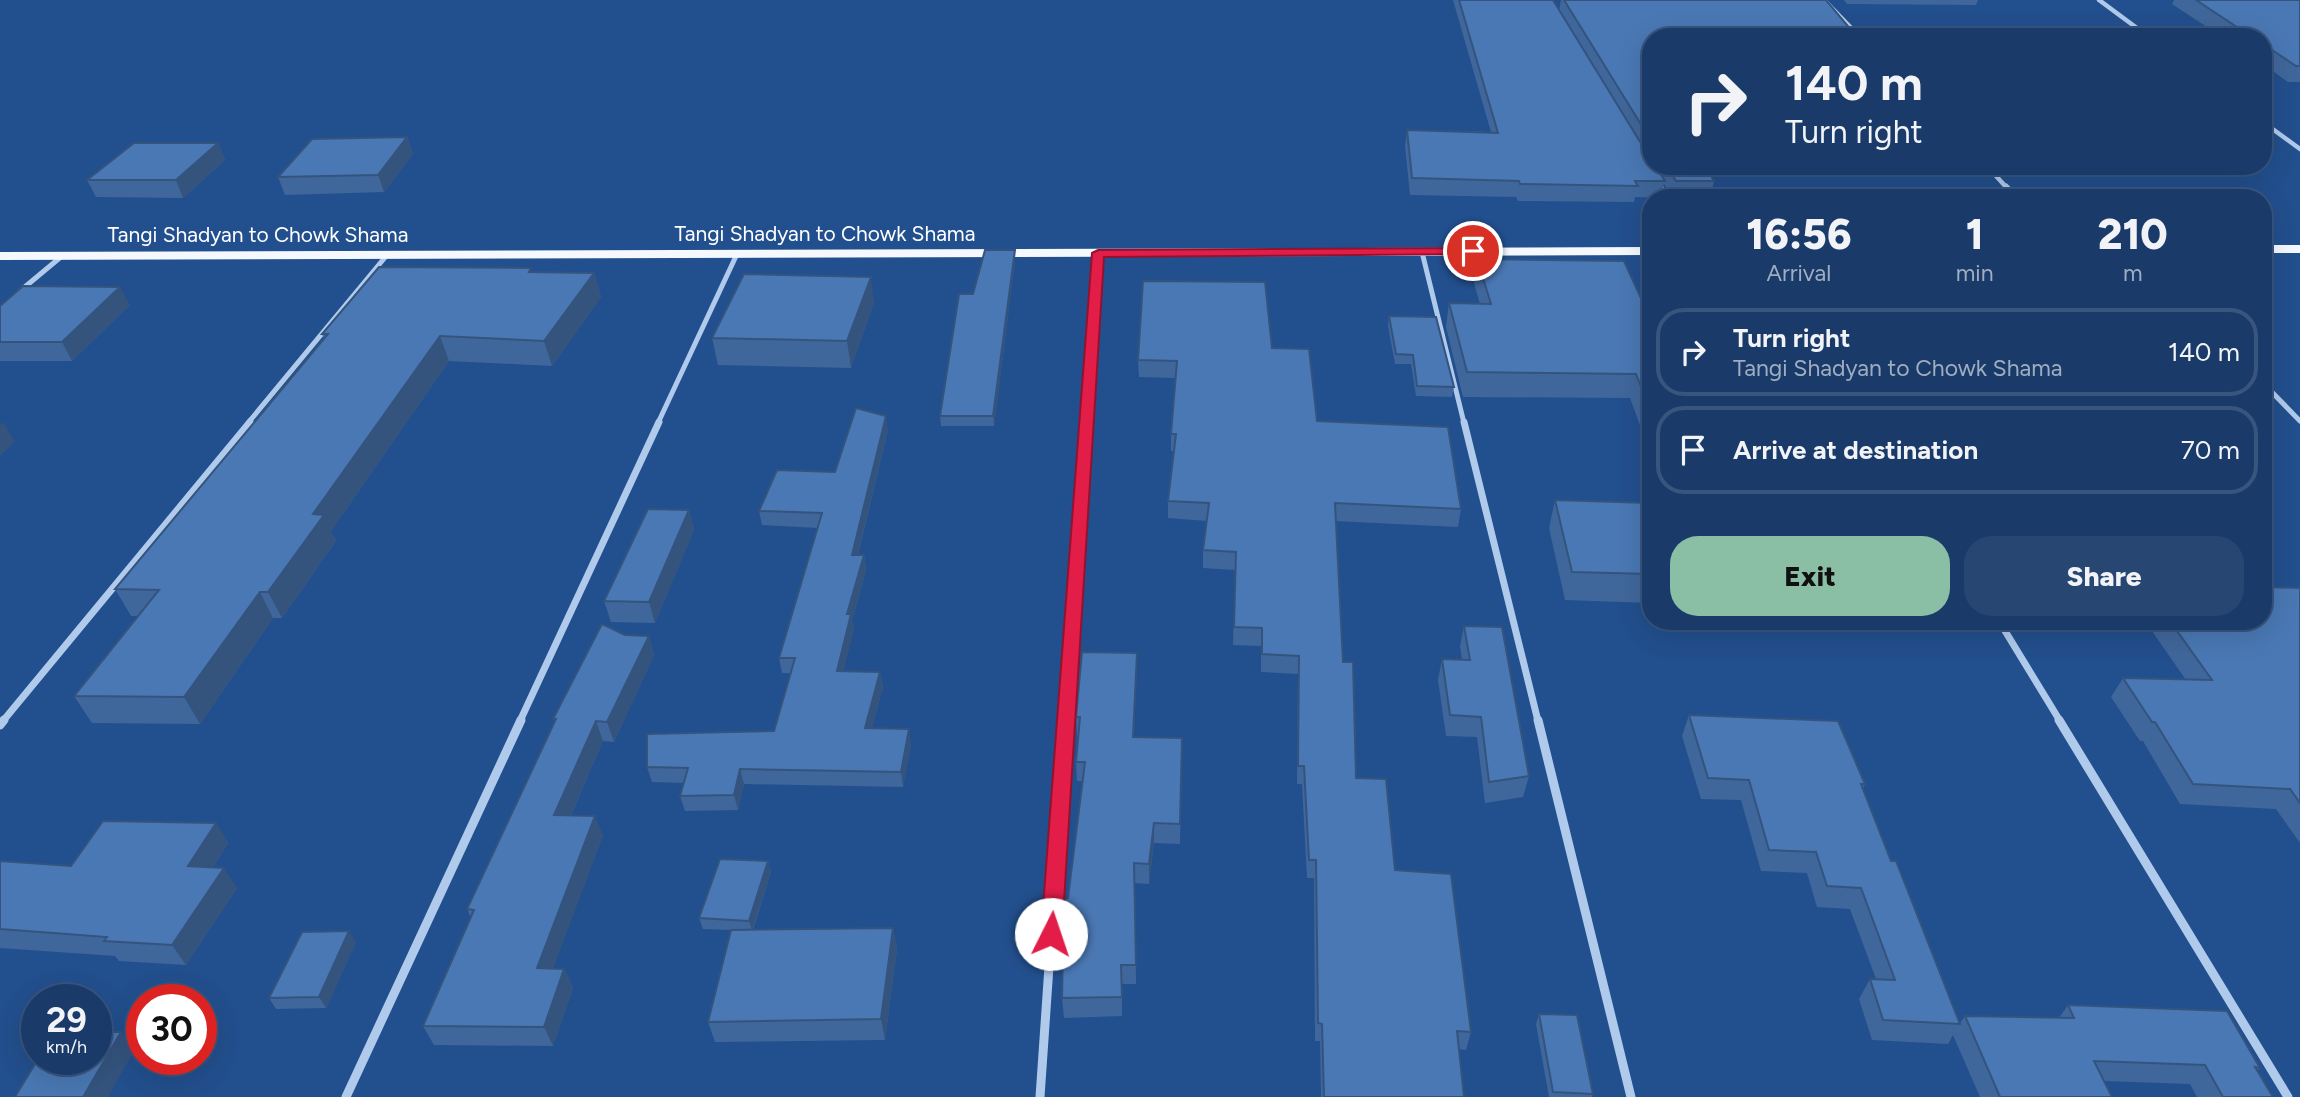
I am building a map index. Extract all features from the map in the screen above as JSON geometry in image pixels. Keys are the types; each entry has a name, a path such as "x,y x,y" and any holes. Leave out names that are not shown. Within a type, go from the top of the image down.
{"main road":[{"path":"2272,249 2300,249"},
{"name":"Tangi Shadyan to Chowk Shama","path":"0,256 1642,251"}],"street":[{"path":"1824,0 1851,28"},
{"path":"2099,0 2137,28"},
{"path":"2272,129 2300,149"},
{"path":"1995,175 2008,189"},
{"path":"1657,181 1662,189"},
{"path":"1422,251 1631,1097"},
{"path":"1040,1097 1098,253"},
{"path":"346,1097 737,254"},
{"path":"0,725 387,255"},
{"path":"10,300 62,256"},
{"path":"2272,392 2300,421"},
{"path":"2004,630 2288,1097"}],"building":[{"path":"1459,0 1553,0 1642,145 1642,175 1661,175 1665,181 1635,181 1638,186 1520,184 1519,181 1412,178 1407,130 1498,133"},
{"path":"1564,0 1826,0 1849,28 1642,28 1642,126"},
{"path":"2196,0 2300,0 2300,66 2272,50 2272,28 2238,28"},
{"path":"407,137 378,175 278,177 312,139"},
{"path":"134,143 218,143 176,180 87,180"},
{"path":"1672,175 1710,175 1714,181 1676,181"},
{"path":"985,250 1015,250 993,416 940,416 959,294 973,294"},
{"path":"1477,259 1624,261 1642,300 1642,389 1636,374 1467,372 1449,303 1491,304"},
{"path":"379,267 531,268 529,272 594,273 544,341 440,336 313,514 324,515 268,592 260,592 184,697 74,696 159,590 115,589 328,334 322,334"},
{"path":"744,274 871,277 847,341 712,338"},
{"path":"1143,281 1265,282 1272,348 1309,349 1317,421 1448,427 1461,509 1335,503 1343,662 1353,662 1356,778 1386,779 1395,870 1451,874 1471,1032 1457,1031 1464,1097 1324,1097 1322,1024 1318,1023 1316,860 1309,860 1304,766 1298,766 1299,656 1262,654 1262,628 1234,627 1236,552 1203,550 1209,503 1168,501 1176,434 1171,434 1177,361 1138,360"},
{"path":"23,286 120,287 62,342 0,342 0,306"},
{"path":"1389,316 1436,317 1454,387 1417,386 1413,355 1396,354"},
{"path":"856,408 886,416 852,555 864,555 847,614 851,614 837,671 880,672 865,728 909,729 901,772 740,769 734,795 680,796 688,768 647,767 647,734 774,731 795,658 779,658 822,513 759,511 777,470 835,472"},
{"path":"1555,500 1642,503 1642,574 1572,572"},
{"path":"648,509 689,510 649,602 604,601"},
{"path":"2272,587 2300,588 2300,803 2290,789 2193,784 2155,722 2152,722 2123,678 2212,680 2176,630 2272,630"},
{"path":"602,624 625,635 649,636 607,722 596,721 554,815 595,816 537,968 564,969 544,1027 423,1026 474,910 467,909 556,719 553,719"},
{"path":"1464,626 1502,627 1529,776 1489,782 1481,717 1450,715 1442,659 1470,660"},
{"path":"1082,652 1137,653 1133,737 1182,738 1180,824 1154,823 1149,864 1134,863 1136,965 1121,965 1122,997 1062,998 1064,899 1068,898 1085,762 1076,762 1080,717 1076,717"},
{"path":"1689,715 1838,721 1865,784 1861,784 1891,861 1896,861 1960,1024 1883,1020 1870,979 1895,980 1861,888 1827,886 1816,852 1769,850 1749,780 1708,778"},
{"path":"103,821 216,823 188,866 224,868 172,945 104,941 107,937 0,929 0,861 71,866"},
{"path":"720,859 768,861 749,921 699,918"},
{"path":"893,928 881,1019 708,1022 731,930"},
{"path":"349,931 319,997 269,998 302,932"},
{"path":"2068,1005 2227,1011 2260,1068 2255,1067 2273,1097 2223,1097 2205,1065 2094,1061 2112,1097 2000,1097 1965,1016 2074,1018"},
{"path":"1539,1014 1577,1015 1593,1094 1553,1092"},
{"path":"112,1032 121,1032 112,1047"},
{"path":"28,1075 96,1075 83,1097 15,1097"}],"route":[{"path":"1051,934 1098,253 1473,251"}]}
